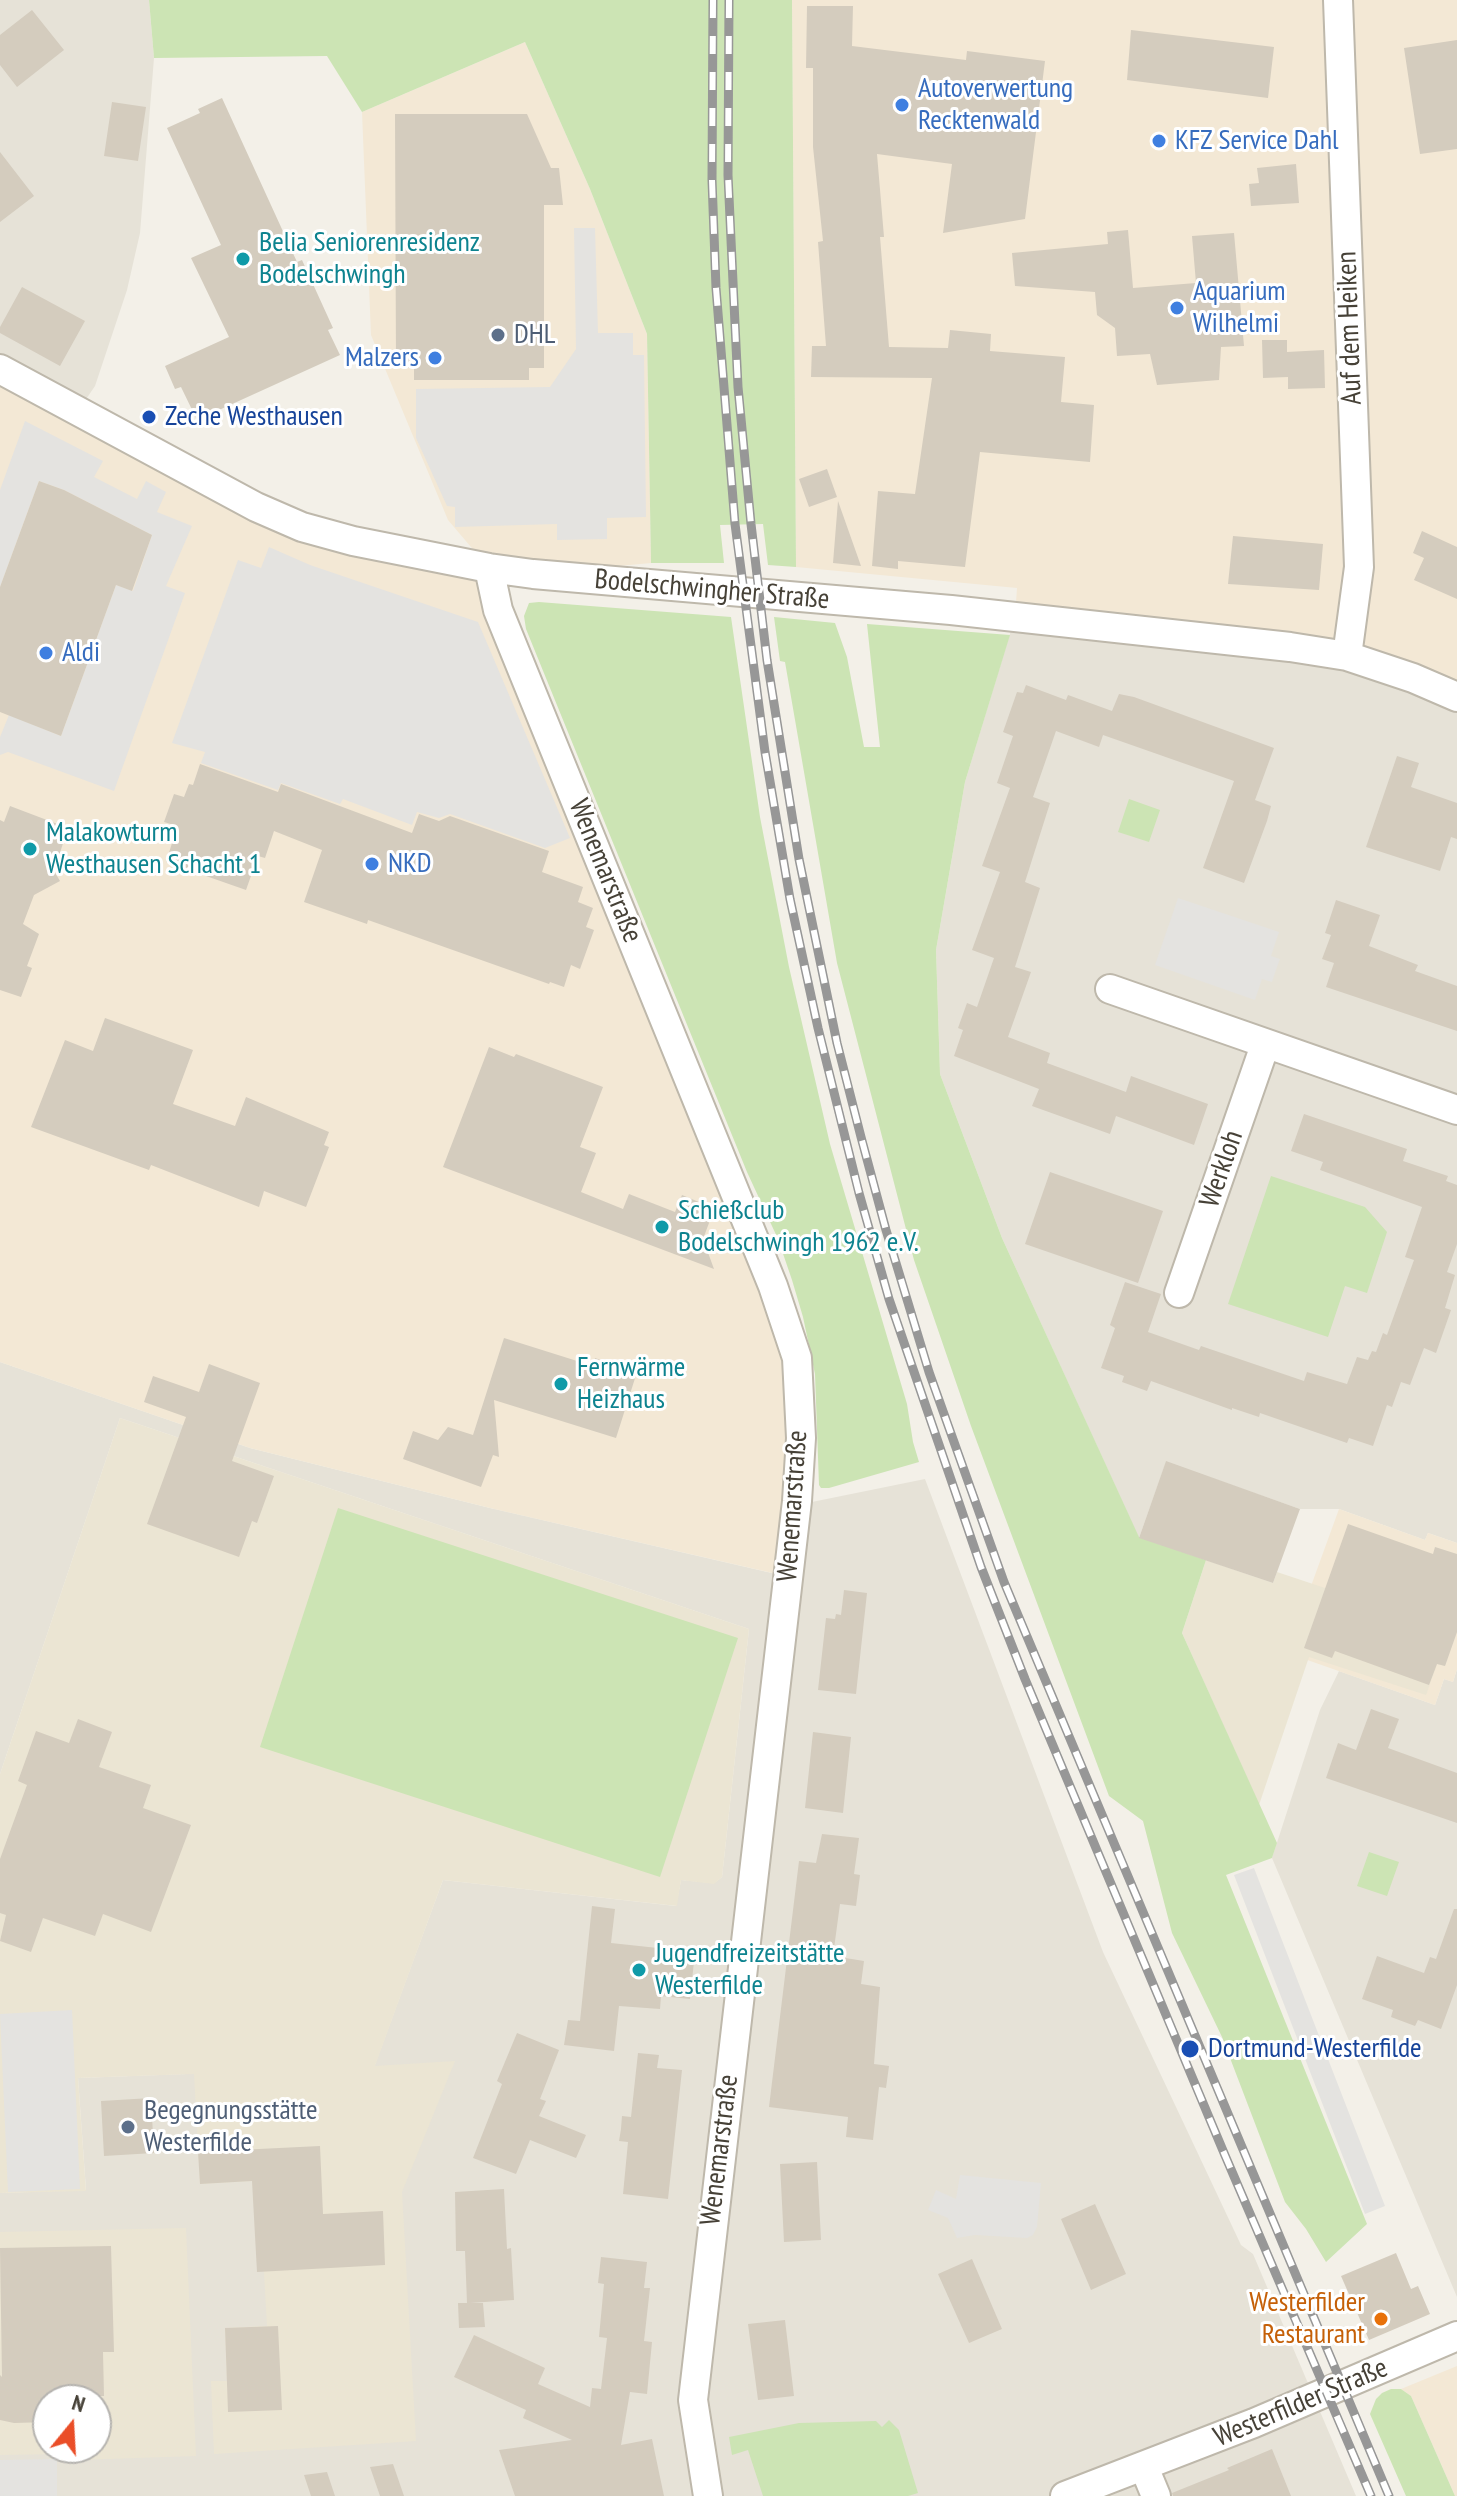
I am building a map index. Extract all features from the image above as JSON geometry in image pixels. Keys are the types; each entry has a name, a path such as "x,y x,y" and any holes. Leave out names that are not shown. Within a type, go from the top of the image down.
{"street":[{"name":"Auf dem Heiken","path":"1338,0 1359,567 1347,656"},
{"name":"Bodelschwingher Straße","path":"0,369 245,502 302,527 353,541 489,568 726,592 951,610 1347,656 1413,678 1457,697"},
{"name":"Wenemarstraße","path":"489,568 498,610 773,1286 797,1358 801,1438 797,1501 693,2400 708,2496"},
{"path":"1110,989 1457,1110"},
{"name":"Werkloh","path":"1179,1293 1265,1045"},
{"name":"Westerfilder Straße","path":"1065,2496 1352,2383 1457,2336"},
{"path":"1144,2467 1156,2496"}],"shaded area":[{"path":"0,0 149,0 154,58 140,233 127,290 95,386 78,411 0,369"},
{"path":"792,0 1457,0 1457,697 1413,678 1015,617 1017,588 796,567"},
{"path":"525,42 590,189 647,334 651,563 533,574 490,568 797,1358 790,1577 490,1508 250,1448 0,1362 0,369 245,502 488,567 448,520 371,335 362,112"},
{"path":"574,228 595,228 598,333 633,333 633,355 644,355 646,517 607,518 607,539 557,540 557,524 455,527 455,507 447,506 416,438 416,389 550,387 576,349"},
{"path":"25,421 103,461 94,477 137,499 146,481 166,492 157,512 192,526 166,586 185,593 114,791 8,752 0,755 0,737 9,715 61,736 116,585 133,591 152,535 64,490 39,481 0,587 0,490"},
{"path":"269,547 310,565 478,622 570,838 545,848 450,814 439,818 417,812 412,825 343,799 340,804 281,783 278,790 201,763 205,752 172,743 238,560 261,568"},
{"path":"1015,617 1230,640 1457,697 1457,1543 1428,1533 1425,1540 1339,1509 1300,1509 1166,1462 1139,1538 1002,1238 940,1074 936,950 965,782"},
{"path":"1178,898 1279,932 1271,956 1280,959 1272,982 1262,979 1255,1000 1155,965"},
{"path":"0,1362 250,1448 490,1508 789,1577 802,1504 925,1479 1103,1952 1241,2245 1253,2254 1356,2496 0,2496 0,2193 86,2190 78,2078 374,2067 443,1880 676,1906 681,1880 714,1883 722,1877 749,1629 120,1418 0,1774"},
{"path":"120,1418 749,1629 722,1877 714,1884 681,1880 677,1906 443,1880 375,2066 455,2061 402,2192 416,2441 214,2454 211,2381 227,2381 225,2328 267,2326 264,2272 252,2181 200,2184 194,2074 78,2078 86,2191 0,2193 0,1774"},
{"path":"1339,1509 1425,1540 1428,1533 1457,1543 1457,1669 1453,1682 1444,1679 1435,1705 1296,1656 1291,1641"},
{"path":"1206,1560 1273,1583 1277,1572 1457,1632 1445,1666 1437,1664 1426,1695 1309,1657 1259,1805 1182,1633"},
{"path":"1457,1669 1457,2297 1272,1858 1320,1710 1339,1671 1435,1705 1444,1679 1453,1682"},
{"path":"1254,1868 1385,2206 1365,2214 1234,1875"},
{"path":"72,2010 80,2189 8,2192 0,2014"},
{"path":"960,2175 1041,2183 1037,2227 1033,2235 1027,2238 975,2235 957,2238 948,2218 928,2210 936,2190 956,2199"},
{"path":"186,2228 196,2456 112,2459 112,2384 32,2384 32,2455 0,2455 0,2232"},
{"path":"1457,2366 1455,2496 1411,2396 1401,2389"},
{"path":"32,2459 32,2464 57,2464 57,2496 0,2496 0,2460"}],"green space":[{"path":"149,0 792,0 796,567 768,565 763,524 720,525 724,563 651,563 647,334 590,189 525,42 362,112 327,56 154,58"},
{"path":"529,603 731,617 760,817 789,967 830,1144 907,1404 919,1462 829,1488 819,1485 815,1374 792,1280 778,1239 747,1172 526,629 524,616"},
{"path":"774,617 835,623 847,657 864,747 880,747 867,624 1010,635 965,782 936,950 940,1074 1002,1238 1139,1537 1206,1560 1182,1633 1277,1843 1272,1858 1226,1875 1367,2224 1326,2262 1285,2202 1222,2037 1172,1933 1143,1821 1109,1796 971,1426 914,1260 837,963 785,662 780,661"},
{"path":"1129,799 1160,810 1149,842 1118,832"},
{"path":"1271,1176 1365,1207 1387,1232 1367,1293 1345,1286 1328,1337 1228,1304"},
{"path":"338,1508 738,1638 660,1877 260,1747"},
{"path":"1369,1852 1399,1862 1387,1896 1357,1886"},
{"path":"1391,2389 1401,2389 1411,2396 1455,2496 1406,2496 1370,2414 1376,2399"},
{"path":"889,2420 899,2430 918,2493 908,2496 763,2496 748,2450 732,2455 729,2437 799,2423 876,2421 882,2427"}],"building":[{"path":"807,6 853,6 852,46 966,60 967,51 1045,61 1025,219 943,233 952,164 877,154 889,347 948,348 950,330 991,334 990,351 1065,357 1061,402 1094,405 1090,462 980,452 965,567 898,561 898,569 872,566 878,491 915,494 932,378 811,377 812,346 826,346 818,242 823,241 813,147 813,68 806,68"},
{"path":"32,10 64,50 17,87 0,65 0,35"},
{"path":"1131,30 1274,47 1268,98 1127,80"},
{"path":"1457,40 1457,149 1420,154 1404,48"},
{"name":"Belia Seniorenresidenz Bodelschwingh","path":"222,98 297,262 302,260 333,328 328,330 340,355 197,420 181,387 175,389 165,366 229,337 191,258 221,245 167,128 200,113 198,109"},
{"path":"112,102 146,107 138,161 104,156"},
{"path":"395,114 527,114 551,168 559,168 563,205 544,205 544,368 529,368 529,380 414,380 414,368 396,368"},
{"path":"0,152 34,196 0,222"},
{"path":"1296,164 1299,203 1251,206 1249,184 1259,183 1257,168"},
{"name":"Aquarium Wilhelmi","path":"1128,230 1133,288 1196,283 1192,236 1234,233 1244,346 1221,347 1219,380 1157,385 1150,354 1117,356 1115,328 1097,315 1095,292 1015,286 1012,253 1108,244 1107,232"},
{"path":"22,287 85,321 60,366 0,333 0,327"},
{"path":"1262,340 1287,340 1287,352 1324,350 1325,388 1288,389 1288,377 1263,378"},
{"path":"827,469 837,497 809,507 799,479"},
{"name":"Aldi","path":"39,481 64,490 152,535 132,591 116,585 61,736 0,712 0,587"},
{"path":"838,501 861,566 833,563"},
{"path":"1422,531 1457,547 1457,599 1414,580 1424,558 1413,553"},
{"path":"1233,536 1323,544 1319,590 1228,584"},
{"path":"1026,685 1066,700 1068,695 1112,711 1119,694 1134,697 1274,748 1255,800 1271,806 1244,883 1203,868 1234,781 1103,735 1099,747 1056,731 1033,797 1050,803 1025,882 1040,888 1015,967 1031,972 1008,1037 1050,1053 1047,1063 1126,1092 1131,1076 1208,1104 1194,1145 1116,1116 1110,1134 1032,1106 1039,1089 954,1056 963,1030 958,1028 967,1003 977,1007 994,958 972,950 1000,872 982,866 1010,788 997,783 1013,736 1003,732 1017,692 1023,693"},
{"path":"1397,756 1419,763 1411,787 1457,803 1457,839 1451,837 1440,871 1366,847"},
{"path":"200,764 278,792 281,784 412,833 419,814 439,821 450,816 549,851 542,872 583,887 578,902 593,908 586,927 594,930 580,969 571,965 564,987 549,984 368,920 367,924 304,902 322,850 274,831 265,858 258,856 246,890 166,862 174,825 164,822 174,794 184,797 189,784 193,785"},
{"path":"10,806 68,828 54,871 60,881 34,895 23,924 39,934 27,966 32,968 21,997 0,990 0,820 4,822"},
{"path":"1336,900 1380,915 1369,946 1418,965 1415,971 1457,986 1457,1031 1326,987 1334,963 1322,959 1331,935 1325,933"},
{"path":"105,1018 193,1050 173,1104 235,1126 246,1097 329,1132 324,1145 329,1147 306,1207 264,1191 259,1207 151,1165 149,1170 31,1127 65,1040 93,1051"},
{"path":"489,1047 603,1087 580,1147 596,1153 581,1192 623,1209 629,1194 675,1212 682,1195 699,1202 709,1223 703,1239 714,1269 443,1167"},
{"path":"1304,1114 1407,1149 1403,1161 1448,1176 1446,1181 1457,1185 1457,1244 1447,1272 1455,1275 1445,1308 1451,1310 1436,1353 1424,1348 1410,1385 1401,1382 1392,1407 1387,1405 1373,1446 1349,1438 1347,1443 1260,1413 1259,1417 1232,1410 1151,1381 1147,1391 1122,1382 1124,1376 1101,1368 1115,1328 1110,1325 1125,1282 1161,1294 1148,1332 1199,1350 1201,1346 1304,1381 1307,1372 1347,1384 1357,1357 1368,1360 1372,1351 1376,1352 1383,1333 1387,1335 1414,1260 1405,1257 1422,1207 1320,1170 1323,1162 1291,1151"},
{"path":"1050,1172 1163,1211 1138,1283 1025,1244"},
{"name":"Fernwärme Heizhaus","path":"504,1338 593,1366 595,1358 637,1372 616,1438 494,1400 499,1457 493,1455 481,1487 403,1459 413,1431 438,1440 448,1427 473,1435"},
{"path":"209,1364 260,1383 232,1461 274,1476 257,1523 252,1521 239,1557 147,1524 186,1417 144,1402 153,1376 199,1392"},
{"path":"1166,1461 1300,1509 1273,1583 1139,1538"},
{"path":"1348,1524 1433,1554 1435,1547 1457,1554 1457,1632 1445,1666 1437,1664 1429,1685 1335,1651 1332,1658 1304,1648"},
{"path":"844,1590 867,1593 856,1694 818,1690 826,1618 835,1619 836,1614 841,1615"},
{"path":"1371,1709 1399,1719 1388,1748 1457,1773 1457,1823 1326,1778 1338,1743 1356,1750"},
{"path":"78,1719 112,1732 99,1767 151,1785 143,1808 191,1825 151,1932 103,1914 95,1936 43,1918 31,1952 0,1941 6,1915 0,1913 0,1859 27,1785 18,1781 36,1731 69,1743"},
{"path":"813,1732 851,1737 843,1813 805,1808"},
{"path":"822,1834 859,1838 854,1874 860,1875 856,1906 840,1904 833,1956 864,1961 861,1984 880,1987 874,2064 889,2066 886,2088 879,2087 873,2140 846,2137 848,2117 769,2107 799,1861 816,1863"},
{"path":"592,1906 615,1909 611,1943 695,1952 690,1999 661,1996 660,2009 619,2006 614,2051 564,2045 568,2020 580,2021"},
{"path":"1454,1909 1457,1909 1457,1985 1441,2029 1418,2020 1415,2026 1391,2017 1393,2010 1362,1999 1377,1956 1424,1973 1430,1957 1436,1959"},
{"path":"517,2033 559,2050 540,2099 546,2101 539,2116 586,2135 576,2158 530,2140 516,2174 473,2158 502,2084 497,2081"},
{"path":"638,2053 659,2055 657,2068 682,2070 668,2199 623,2194 628,2142 619,2141 622,2116 631,2117"},
{"name":"Begegnungsstätte Westerfilde","path":"151,2098 154,2153 104,2156 101,2101"},
{"path":"320,2146 323,2214 383,2211 385,2265 257,2272 252,2181 200,2184 198,2152"},
{"path":"817,2162 821,2240 784,2242 780,2164"},
{"path":"504,2189 514,2300 470,2303 483,2303 485,2327 459,2328 458,2303 467,2303 465,2251 456,2251 455,2192"},
{"path":"1095,2204 1126,2274 1091,2290 1061,2219"},
{"path":"111,2246 114,2352 103,2352 104,2384 32,2384 32,2422 0,2420 0,2248"},
{"path":"1396,2253 1411,2289 1418,2286 1430,2314 1369,2340 1341,2276"},
{"path":"601,2257 647,2262 644,2288 650,2288 644,2341 652,2342 647,2394 630,2392 621,2445 652,2439 664,2496 515,2496 499,2450 572,2440 523,2418 526,2410 454,2377 474,2335 545,2368 538,2384 590,2407 592,2388 601,2389 607,2338 599,2337 604,2284 598,2283"},
{"path":"972,2259 1002,2329 969,2343 938,2274"},
{"path":"785,2320 794,2396 758,2400 748,2324"},
{"path":"278,2326 282,2410 228,2412 225,2328"},
{"path":"1272,2449 1291,2496 1173,2496 1172,2493"},
{"path":"393,2464 404,2496 380,2496 370,2467"},
{"path":"327,2472 335,2496 311,2496 304,2475"}],"railway":[{"path":"713,0 712,180 716,288 735,524 765,752 790,899 859,1193 889,1299 981,1567 1025,1679 1371,2496"},
{"path":"729,0 728,175 738,387 751,524 767,660 799,859 837,1043 861,1137 929,1372 1004,1582 1389,2496"}],"place":[{"name":"Autoverwertung Recktenwald","path":"902,105"},
{"name":"KFZ Service Dahl","path":"1159,141"},
{"name":"Belia Seniorenresidenz Bodelschwingh","path":"243,259"},
{"name":"Aquarium Wilhelmi","path":"1177,308"},
{"name":"DHL","path":"498,335"},
{"name":"Malzers","path":"435,358"},
{"name":"Zeche Westhausen","path":"149,417"},
{"name":"Aldi","path":"46,653"},
{"name":"Malakowturm Westhausen Schacht 1","path":"30,849"},
{"name":"NKD","path":"372,864"},
{"name":"Schießclub Bodelschwingh 1962 e.V.","path":"662,1227"},
{"name":"Fernwärme Heizhaus","path":"561,1384"},
{"name":"Jugendfreizeitstätte Westerfilde","path":"639,1970"},
{"name":"Dortmund-Westerfilde","path":"1190,2049"},
{"name":"Begegnungsstätte Westerfilde","path":"128,2127"},
{"name":"Westerfilder Restaurant","path":"1381,2319"}]}
